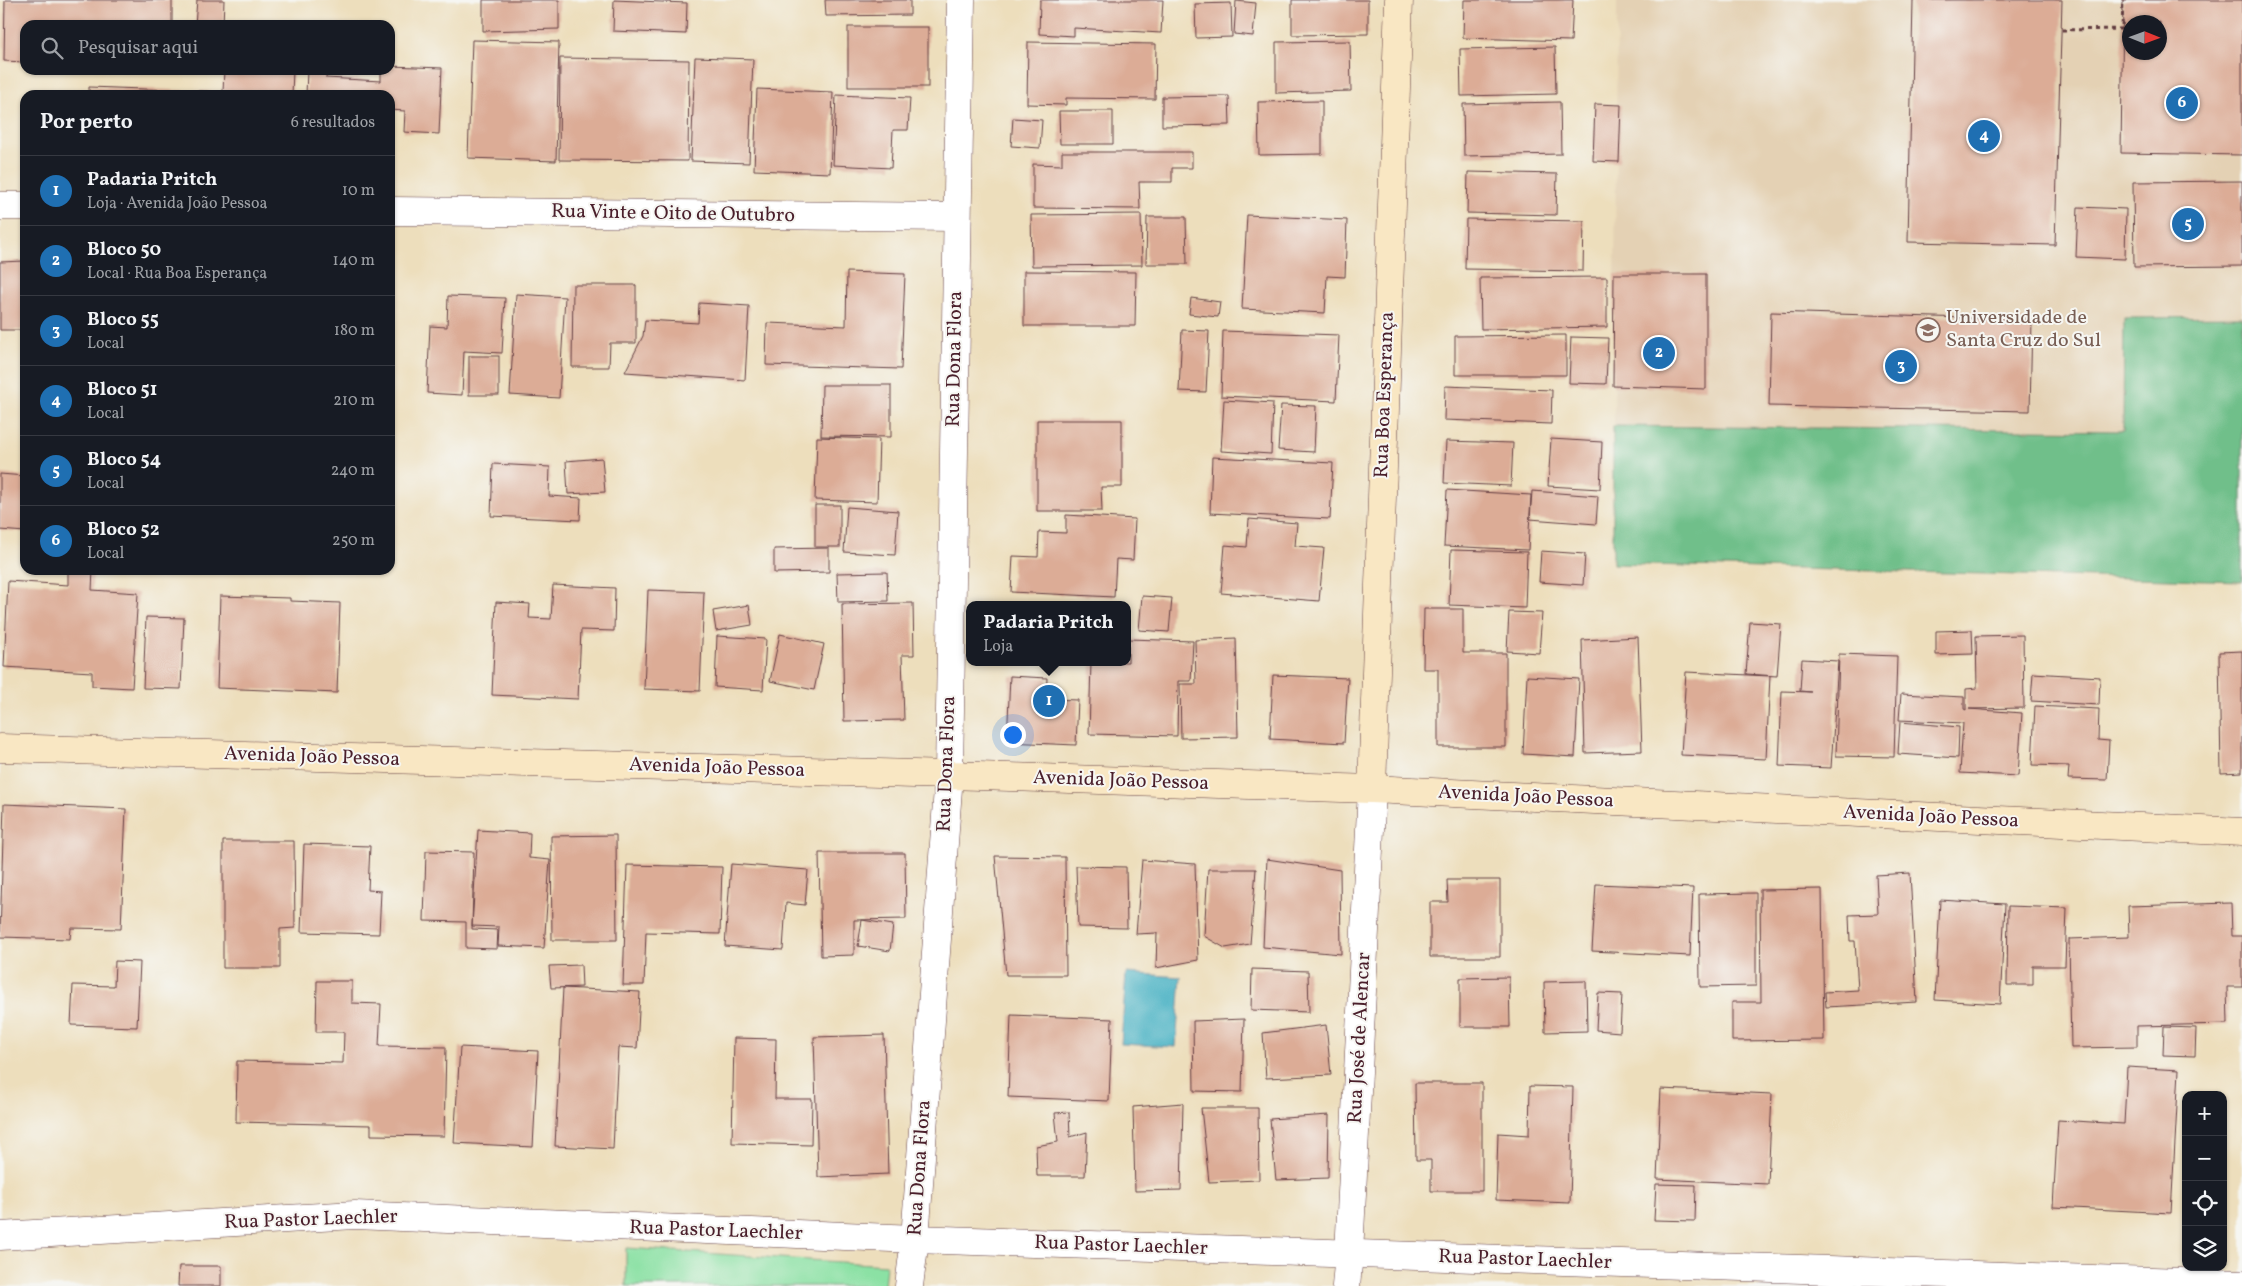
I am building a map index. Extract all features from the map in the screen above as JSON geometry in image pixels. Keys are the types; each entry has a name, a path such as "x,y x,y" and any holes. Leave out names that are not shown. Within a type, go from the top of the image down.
{"street":[{"name":"Rua Dona Flora","path":"909,1286 915,1240 949,775 956,217 962,0"},
{"name":"Rua Boa Esperança","path":"1372,789 1399,0"},
{"path":"0,206 20,206"},
{"name":"Rua Vinte e Oito de Outubro","path":"395,211 956,217"},
{"name":"Avenida João Pessoa","path":"0,748 1372,789 2242,832"},
{"name":"Rua José de Alencar","path":"1346,1286 1350,1254 1372,789"},
{"name":"Rua Pastor Laechler","path":"0,1236 355,1215 915,1240 2188,1284 2242,1284"}],"path":[{"path":"2062,30 2122,29 2123,0"}],"shaded area":[{"name":"Universidade de Santa Cruz do Sul","path":"1617,0 2242,0 2242,581 1613,564"}],"green space":[{"path":"2242,317 2242,581 1613,564 1613,426 2123,431 2124,318"},
{"path":"626,1248 886,1265 884,1286 626,1286"}],"water":[{"path":"1126,973 1181,977 1176,1047 1121,1044"}],"building":[{"path":"5,0 172,0 172,20 20,20 20,62 4,61"},
{"path":"197,0 224,0 223,20 195,20"},
{"path":"483,0 559,0 559,29 483,31"},
{"path":"614,0 687,3 686,34 613,31"},
{"path":"825,0 910,0 910,15 826,16"},
{"path":"1040,0 1163,0 1161,33 1074,28 1074,36 1039,34"},
{"path":"1292,0 1368,0 1368,34 1292,35"},
{"path":"1464,0 1573,0 1571,41 1463,38"},
{"path":"1913,0 2062,0 2055,245 1908,242"},
{"path":"2123,0 2242,0 2242,155 2121,153 2122,60 2167,60 2167,15 2123,15"},
{"path":"1236,1 1256,3 1253,36 1234,34"},
{"path":"1231,3 1232,37 1196,38 1195,4"},
{"path":"848,27 928,27 928,87 848,87"},
{"path":"472,40 559,42 556,161 468,158"},
{"path":"1350,41 1351,91 1276,93 1276,42"},
{"path":"1028,42 1156,44 1155,99 1066,98 1066,105 1027,104"},
{"path":"1555,47 1556,94 1461,96 1460,49"},
{"path":"695,57 753,59 749,163 691,161"},
{"path":"560,58 689,60 688,161 559,160"},
{"path":"395,66 442,68 439,134 404,132 405,111 395,110 395,90 306,90 307,75 326,75 326,78 381,81 381,75 395,75"},
{"path":"224,75 293,75 292,90 223,90"},
{"path":"89,87 169,90 89,90"},
{"path":"757,89 833,92 830,173 754,170"},
{"path":"836,95 910,98 908,130 893,130 891,168 833,165"},
{"path":"1229,96 1230,125 1162,126 1162,97"},
{"path":"1322,101 1322,154 1259,155 1258,102"},
{"path":"1560,102 1561,154 1464,156 1463,104"},
{"path":"1595,104 1621,105 1619,162 1593,161"},
{"path":"1059,111 1113,111 1113,144 1060,144"},
{"path":"1013,118 1042,120 1040,148 1011,146"},
{"path":"1062,152 1192,152 1192,168 1172,168 1172,182 1139,182 1140,209 1033,208 1033,164 1062,165"},
{"path":"1468,172 1557,174 1556,215 1467,213"},
{"path":"2242,181 2242,266 2134,267 2133,182"},
{"path":"2078,207 2126,209 2125,259 2076,257"},
{"path":"1141,214 1142,265 1032,266 1031,215"},
{"path":"1247,215 1347,220 1345,277 1327,276 1325,313 1242,309"},
{"path":"1147,217 1186,217 1187,264 1146,264"},
{"path":"1466,219 1584,221 1583,271 1465,269"},
{"path":"20,261 20,330 0,330 0,262"},
{"path":"1024,271 1136,272 1135,326 1024,326"},
{"path":"847,272 905,274 901,369 766,365 767,323 846,326"},
{"path":"1614,274 1706,274 1706,389 1613,386"},
{"path":"1607,277 1607,327 1481,329 1480,278"},
{"path":"573,285 636,285 636,343 610,343 609,367 572,367"},
{"path":"516,294 565,297 559,398 510,395"},
{"path":"448,296 505,298 502,353 464,351 462,395 427,393 430,326 447,327"},
{"path":"1191,298 1220,302 1218,317 1189,314"},
{"path":"699,303 749,306 745,380 625,372 643,336 645,320 698,323"},
{"path":"1771,312 2032,320 2030,411 1769,406"},
{"path":"1182,330 1209,331 1206,392 1179,391"},
{"path":"1223,331 1339,335 1336,401 1221,396"},
{"path":"1566,335 1566,375 1455,375 1455,336"},
{"path":"1571,337 1608,338 1606,384 1569,383"},
{"path":"469,356 499,356 499,395 469,395"},
{"path":"822,385 891,385 891,437 821,436"},
{"path":"1445,386 1552,390 1551,424 1444,420"},
{"path":"1224,400 1273,403 1271,454 1221,451"},
{"path":"1281,405 1316,406 1314,452 1278,450"},
{"path":"1037,420 1122,420 1122,487 1101,487 1102,511 1037,511"},
{"path":"817,437 879,439 877,502 815,500"},
{"path":"1551,439 1602,442 1600,489 1548,486"},
{"path":"1446,441 1513,443 1511,486 1444,483"},
{"path":"1212,457 1333,463 1330,519 1210,513"},
{"path":"602,458 605,492 568,494 566,461"},
{"path":"493,464 550,467 549,496 581,498 580,520 491,516"},
{"path":"0,474 20,476 20,532 0,530"},
{"path":"1447,490 1531,495 1528,550 1444,546"},
{"path":"1532,491 1598,496 1596,524 1530,519"},
{"path":"815,505 840,505 840,547 815,547"},
{"path":"847,507 898,511 895,555 844,552"},
{"path":"1066,515 1135,519 1133,560 1116,559 1114,597 1011,592 1013,556 1038,557 1039,532 1066,533"},
{"path":"1249,519 1297,523 1295,546 1324,548 1319,601 1221,593 1225,545 1247,547"},
{"path":"829,548 829,572 774,573 774,549"},
{"path":"1451,550 1527,552 1525,608 1449,605"},
{"path":"1541,551 1585,554 1583,585 1539,582"},
{"path":"887,572 888,601 838,602 837,573"},
{"path":"68,575 93,575 92,590 138,593 132,688 92,686 92,672 4,667 8,581 68,585"},
{"path":"553,585 615,588 614,631 581,630 578,699 492,695 496,602 530,604 529,618 551,619"},
{"path":"648,590 704,592 700,691 644,689"},
{"path":"220,596 290,598 290,601 340,603 337,693 217,688"},
{"path":"1142,596 1172,598 1169,632 1139,630"},
{"path":"913,603 914,655 902,655 904,720 844,721 842,604"},
{"path":"749,605 752,625 716,631 713,611"},
{"path":"1424,609 1463,609 1463,653 1506,653 1506,747 1438,747 1438,669 1423,669"},
{"path":"1509,612 1542,613 1539,653 1507,651"},
{"path":"146,617 184,618 181,689 143,688"},
{"path":"1750,622 1781,624 1777,676 1746,674"},
{"path":"1972,630 1973,654 1936,655 1936,631"},
{"path":"780,634 824,644 814,690 770,681"},
{"path":"2023,635 2024,708 1969,709 2022,713 2018,776 1960,773 1963,723 1899,720 1901,694 1964,697 1964,709 1966,710 1966,689 1977,688 1976,636"},
{"path":"717,636 766,639 763,690 715,687"},
{"path":"1638,637 1642,751 1585,753 1582,640"},
{"path":"1236,638 1238,737 1181,738 1180,684 1196,684 1195,640"},
{"path":"1131,639 1193,641 1191,681 1178,681 1177,736 1089,734 1091,666 1131,666"},
{"path":"2242,651 2242,772 2221,773 2219,652"},
{"path":"1839,654 1897,656 1894,757 1836,756"},
{"path":"1802,659 1838,661 1831,768 1779,766 1782,691 1811,692 1800,691"},
{"path":"1686,672 1770,676 1766,759 1681,755"},
{"path":"2033,673 2100,677 2099,705 2031,701"},
{"path":"1273,675 1348,678 1344,743 1270,739"},
{"path":"1010,676 1047,678 1046,699 1078,700 1076,745 1007,742"},
{"path":"1527,676 1579,679 1575,757 1523,754"},
{"path":"2035,706 2099,709 2098,740 2109,741 2107,780 2068,779 2069,766 2032,765"},
{"path":"1900,722 1959,727 1958,758 1898,754"},
{"path":"4,804 126,809 121,929 71,928 70,939 0,937"},
{"path":"478,830 530,833 529,858 550,860 544,948 498,946 499,927 472,926"},
{"path":"616,835 617,940 552,940 551,836"},
{"path":"223,841 294,841 295,928 280,929 280,968 223,968"},
{"path":"304,844 370,846 368,890 381,891 379,934 301,932"},
{"path":"426,851 474,852 472,929 498,930 497,949 466,948 466,922 424,921"},
{"path":"819,853 905,853 906,919 854,920 854,955 821,956"},
{"path":"995,856 1065,857 1066,975 1006,975"},
{"path":"1267,859 1340,870 1341,954 1263,947"},
{"path":"1142,860 1195,864 1198,960 1156,968 1157,933 1136,934"},
{"path":"731,864 808,870 805,905 786,903 783,950 725,946"},
{"path":"627,865 722,867 720,934 646,932 644,985 623,985"},
{"path":"1076,866 1126,867 1127,928 1078,927"},
{"path":"1208,869 1256,869 1250,944 1225,948 1204,936"},
{"path":"1910,873 1917,1002 1826,1007 1825,992 1858,990 1855,941 1850,941 1849,915 1878,914 1876,875"},
{"path":"1447,880 1500,880 1500,957 1430,957 1430,902 1448,902"},
{"path":"1596,884 1693,888 1690,956 1592,951"},
{"path":"1822,889 1824,1040 1732,1041 1732,1002 1761,1002 1760,890"},
{"path":"1756,893 1756,986 1700,987 1699,894"},
{"path":"1940,900 2005,904 2000,1004 1935,1000"},
{"path":"2231,903 2232,936 2242,936 2242,987 2227,987 2228,1024 2137,1026 2137,1047 2071,1048 2069,939 2129,937 2128,906"},
{"path":"2008,906 2067,908 2065,966 2033,966 2033,985 2007,985"},
{"path":"862,920 893,925 890,951 858,946"},
{"path":"115,961 140,962 137,1027 71,1025 73,985 114,986"},
{"path":"581,965 582,987 551,988 549,966"},
{"path":"1252,969 1308,971 1309,1012 1251,1010"},
{"path":"1509,977 1510,1027 1460,1027 1460,978"},
{"path":"317,981 352,981 352,1003 381,1004 379,1046 446,1047 444,1136 371,1135 371,1125 236,1122 237,1061 343,1063 344,1032 316,1032"},
{"path":"1586,981 1587,1031 1545,1032 1544,982"},
{"path":"563,988 640,992 637,1048 618,1047 613,1149 555,1146"},
{"path":"1598,993 1622,994 1620,1032 1596,1030"},
{"path":"1011,1015 1112,1019 1109,1101 1008,1097"},
{"path":"1244,1019 1242,1092 1194,1091 1193,1021"},
{"path":"1326,1025 1331,1075 1266,1078 1263,1033"},
{"path":"2164,1027 2196,1028 2195,1056 2163,1055"},
{"path":"884,1035 888,1174 818,1177 814,1037"},
{"path":"734,1038 776,1039 775,1099 812,1099 811,1145 732,1143"},
{"path":"460,1047 538,1051 533,1147 454,1143"},
{"path":"2127,1067 2179,1070 2171,1213 2053,1207 2058,1120 2124,1124"},
{"path":"1415,1083 1482,1083 1482,1191 1431,1191 1431,1160 1416,1160"},
{"path":"1530,1086 1573,1087 1570,1203 1496,1200 1498,1133 1529,1135"},
{"path":"1661,1089 1772,1094 1768,1184 1657,1179"},
{"path":"1183,1103 1181,1190 1135,1191 1133,1107"},
{"path":"1201,1108 1258,1108 1259,1180 1209,1182"},
{"path":"1069,1112 1070,1137 1087,1132 1085,1176 1037,1176 1036,1146 1058,1142 1055,1113"},
{"path":"1329,1115 1328,1178 1276,1180 1270,1119"},
{"path":"1656,1184 1696,1185 1695,1221 1654,1220"},
{"path":"179,1266 221,1266 221,1286 178,1286"}],"place":[{"name":"Bloco 52","path":"2182,103"},
{"name":"Bloco 51","path":"1984,136"},
{"name":"Bloco 54","path":"2188,224"},
{"name":"Universidade de Santa Cruz do Sul","path":"1928,330"},
{"name":"Bloco 50","path":"1659,353"},
{"name":"Bloco 55","path":"1901,366"},
{"name":"Padaria Pritch","path":"1049,701"}]}
